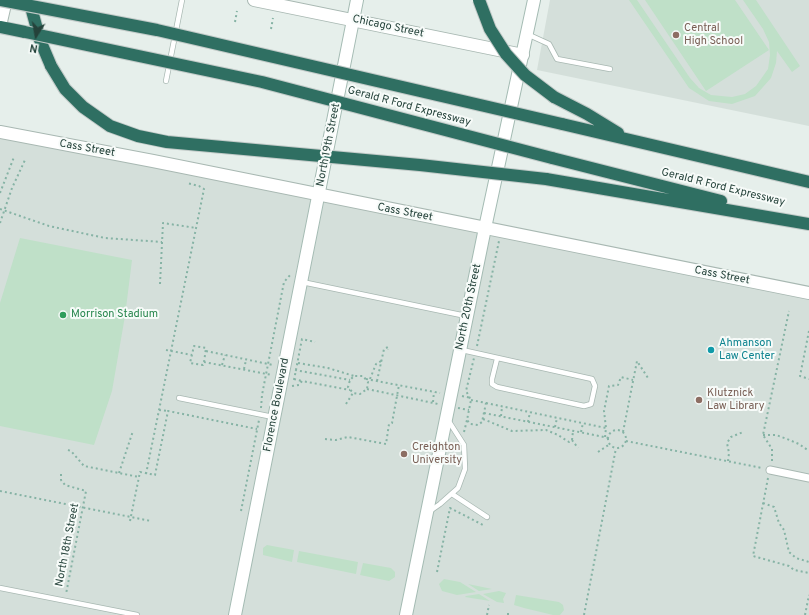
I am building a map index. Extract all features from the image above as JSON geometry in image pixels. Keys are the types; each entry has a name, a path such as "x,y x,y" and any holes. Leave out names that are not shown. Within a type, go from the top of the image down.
{"highway":[{"name":"Gerald R Ford Expressway","path":"0,0 213,42 809,182"},
{"path":"17,0 51,9"},
{"path":"29,0 40,40 51,66 65,89 84,107 110,126 138,136 167,142 420,164 546,179 809,223"},
{"path":"479,0 493,35 513,62 542,89 626,138"},
{"name":"Gerald R Ford Expressway","path":"0,28 255,80 552,158 809,223"}],"main road":[{"path":"0,28 6,0"},
{"name":"Chicago Street","path":"254,0 523,55"},
{"name":"North 19th Street","path":"318,196 357,0"},
{"name":"North 20th Street","path":"406,615 448,405 534,0"},
{"name":"Cass Street","path":"0,132 153,161 318,196 809,293"},
{"name":"Florence Boulevard","path":"235,615 275,418 288,372 302,282 318,196"}],"street":[{"path":"770,470 809,478"}],"lane":[{"path":"166,81 182,0"},
{"path":"527,34 549,44 557,58 610,69"},
{"path":"302,282 467,316"},
{"path":"460,350 592,379 595,386 591,404 584,406 497,387 492,384 497,359"},
{"path":"179,398 275,418"},
{"path":"426,513 458,488 464,468 465,456 461,439 448,405"},
{"path":"452,494 487,517"},
{"path":"0,588 123,614 137,615"}],"path":[{"path":"235,22 237,11"},
{"path":"271,29 273,18"},
{"path":"0,193 14,157"},
{"path":"0,223 25,160"},
{"path":"146,474 204,189 187,183"},
{"path":"0,209 49,226 105,238 162,242"},
{"path":"160,284 163,223 196,228"},
{"path":"486,403 482,422 478,425 470,424 467,420 471,399 466,391 499,240"},
{"path":"241,511 284,282 291,274"},
{"path":"772,460 772,448 763,435 789,311"},
{"path":"809,331 800,376 809,379"},
{"path":"288,372 298,363 302,339 315,342"},
{"path":"350,380 288,372 266,374 204,362 203,365 190,363 194,346 206,348 206,351 268,364 288,372 302,381 350,390"},
{"path":"377,381 384,349 388,347 388,350"},
{"path":"166,350 192,355"},
{"path":"204,362 206,351"},
{"path":"222,365 225,355"},
{"path":"244,370 246,360"},
{"path":"370,379 376,364 381,361"},
{"path":"623,432 615,431 610,434 610,444 616,448 620,448 625,445 626,437 623,432 637,361 648,378"},
{"path":"298,363 328,368 354,376 359,375 366,379 434,392 448,405"},
{"path":"354,376 348,384 353,393 360,394 367,389 448,405 471,399 502,407 606,428"},
{"path":"605,437 606,428 604,412 609,386 618,386 621,377 633,380"},
{"path":"366,379 367,389"},
{"path":"292,386 299,385 302,381"},
{"path":"325,439 336,440 348,437 386,444 399,386"},
{"path":"432,402 434,392"},
{"path":"346,404 353,393"},
{"path":"500,416 502,407"},
{"path":"159,410 257,429"},
{"path":"130,520 140,472 155,476 168,411"},
{"path":"528,422 530,412"},
{"path":"484,413 609,438"},
{"path":"555,427 557,418"},
{"path":"483,419 512,431 546,430 570,442 572,440"},
{"path":"581,432 583,423"},
{"path":"119,474 133,431"},
{"path":"574,431 572,440 578,448"},
{"path":"728,462 729,453 727,443 731,437 743,432"},
{"path":"763,435 776,435 799,444 809,451"},
{"path":"626,441 770,470 754,556 789,566 794,570 809,573"},
{"path":"598,452 610,444"},
{"path":"584,615 616,448"},
{"path":"68,450 71,451 84,466 139,477"},
{"name":"North 18th Street","path":"61,474 60,480 65,485 86,492 65,601"},
{"path":"0,491 151,521"},
{"path":"763,503 774,507 778,523 784,530 789,552 796,558 809,562"},
{"path":"437,572 450,508 485,526"},
{"path":"805,615 809,595"},
{"path":"487,615 488,605"},
{"path":"508,610 508,615"}],"shaded area":[{"name":"Central High School","path":"550,0 809,0 809,126 537,70"},
{"name":"Creighton University","path":"0,132 809,293 809,615 0,615"}],"green space":[{"path":"629,0 637,0 690,78 699,88 711,95 732,97 745,94 756,86 768,69 770,55 769,42 763,29 743,0 756,0 800,66 792,72 777,51 776,63 771,78 755,96 732,104 709,101 689,88"},
{"path":"645,0 735,0 769,50 706,91"},
{"name":"Morrison Stadium","path":"20,238 132,260 125,316 112,391 94,445 0,426 0,303"},
{"path":"267,545 294,550 292,562 263,555 263,548"},
{"path":"299,551 358,562 356,574 297,562"},
{"path":"363,563 391,568 395,572 395,577 389,581 360,575"},
{"path":"444,579 460,582 476,592 457,595 442,591 439,584"},
{"path":"468,584 492,589 479,591"},
{"path":"499,591 506,593 503,599 504,603 497,602 483,594"},
{"path":"479,594 490,601 465,597 466,596"},
{"path":"516,595 559,602 563,605 564,610 560,615 553,615 514,605"}],"place":[{"name":"Central High School","path":"676,35"},
{"name":"Morrison Stadium","path":"63,315"},
{"name":"Ahmanson Law Center","path":"711,350"},
{"name":"Klutznick Law Library","path":"699,400"},
{"name":"Creighton University","path":"404,454"}]}
